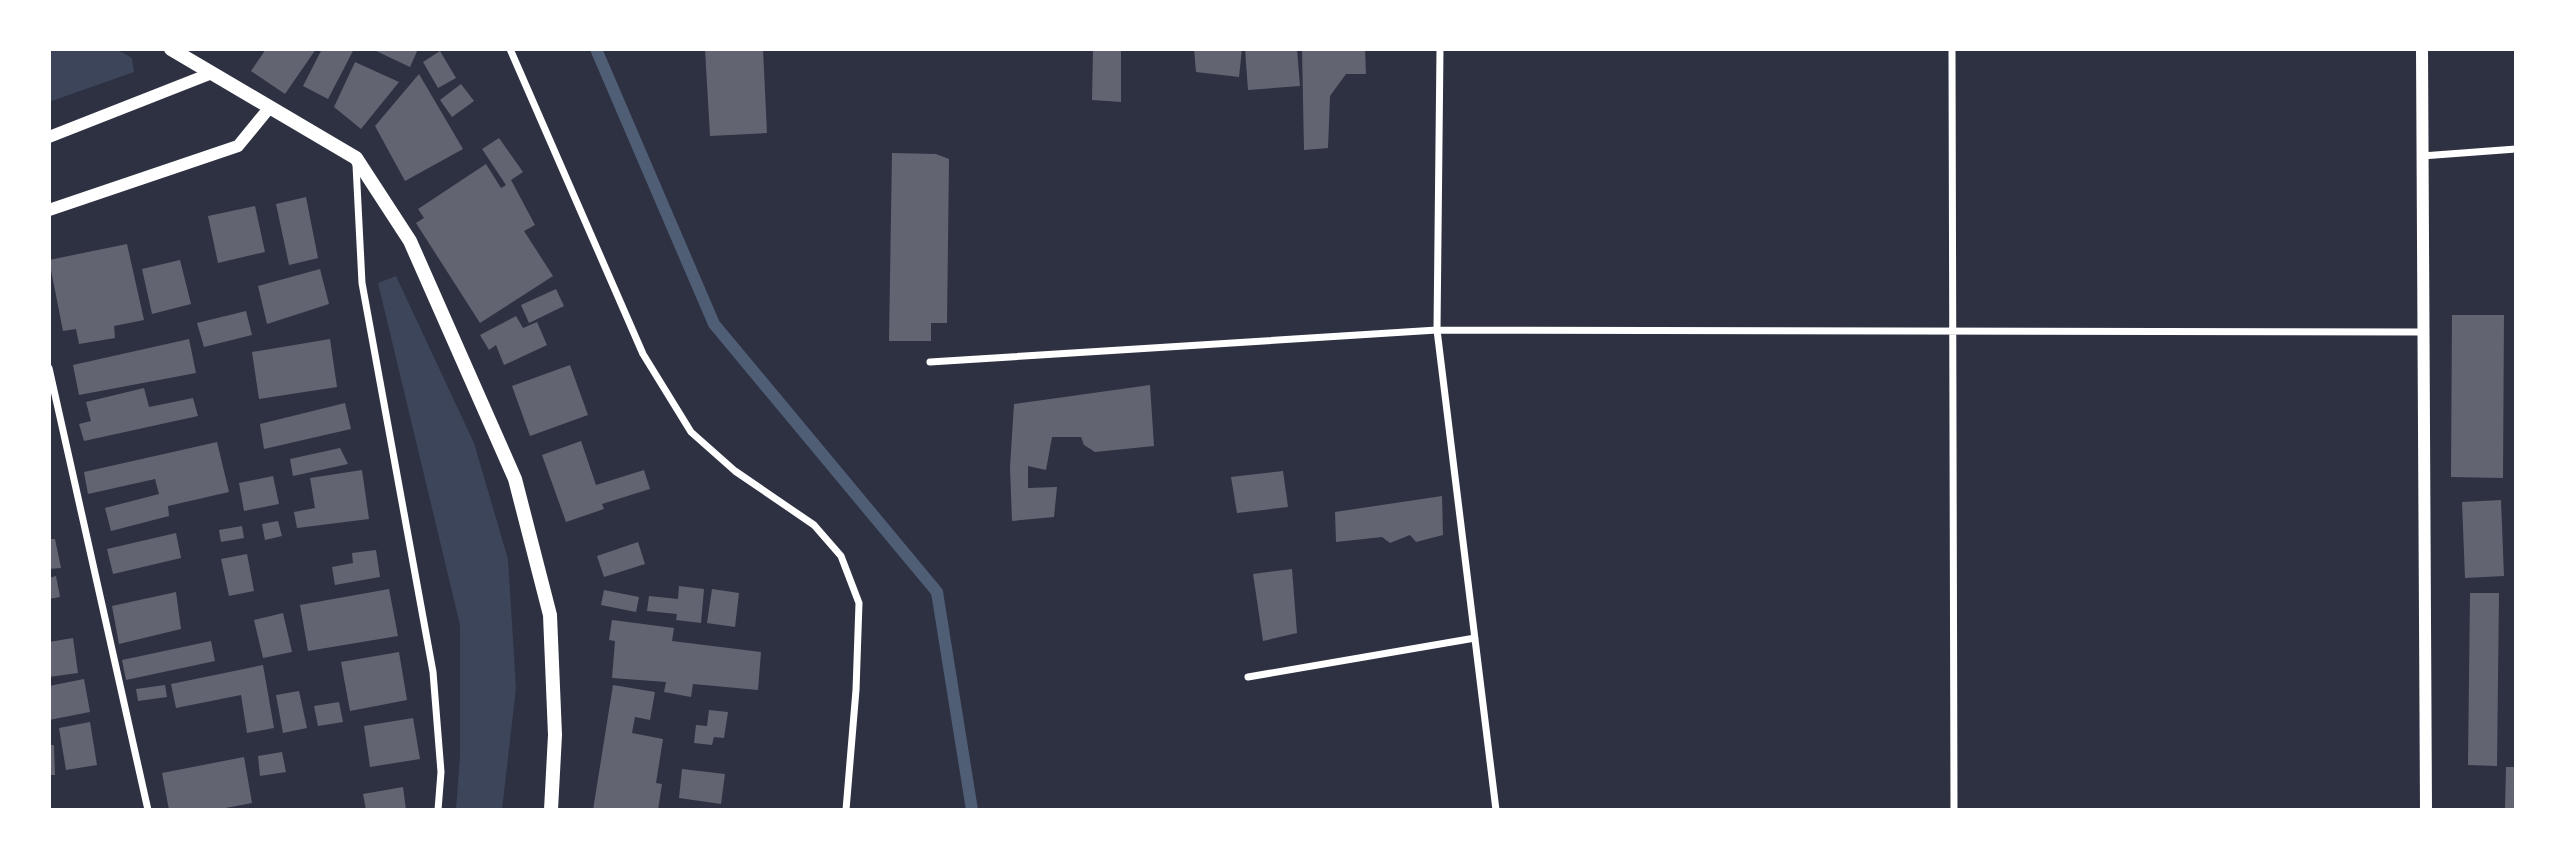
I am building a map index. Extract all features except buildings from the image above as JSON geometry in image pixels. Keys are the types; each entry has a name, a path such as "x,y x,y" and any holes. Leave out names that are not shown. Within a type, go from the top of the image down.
{"main road":[{"path":"171,49 356,158 410,241 514,479 550,615 555,735 551,810"}],"street":[{"path":"510,49 643,354 691,432 736,471 814,525 841,556 859,603 856,690 846,810"},
{"path":"1440,49 1437,330 1496,810"},
{"path":"1952,49 1954,810"},
{"path":"2421,49 2426,810"},
{"path":"49,137 212,73"},
{"path":"49,210 238,146 270,107"},
{"path":"2422,156 2516,149"},
{"path":"356,158 362,283 433,672 441,772 438,810"},
{"path":"930,362 1437,330 2423,332"},
{"path":"49,368 148,810"},
{"path":"1248,677 1475,638"}],"shaded area":[{"path":"49,49 116,49 132,58 134,72 49,102"},
{"path":"396,276 474,443 508,559 516,688 502,810 456,810 460,755 460,625 378,283"}],"waterway":[{"path":"596,49 714,324 937,592 972,810"}]}
